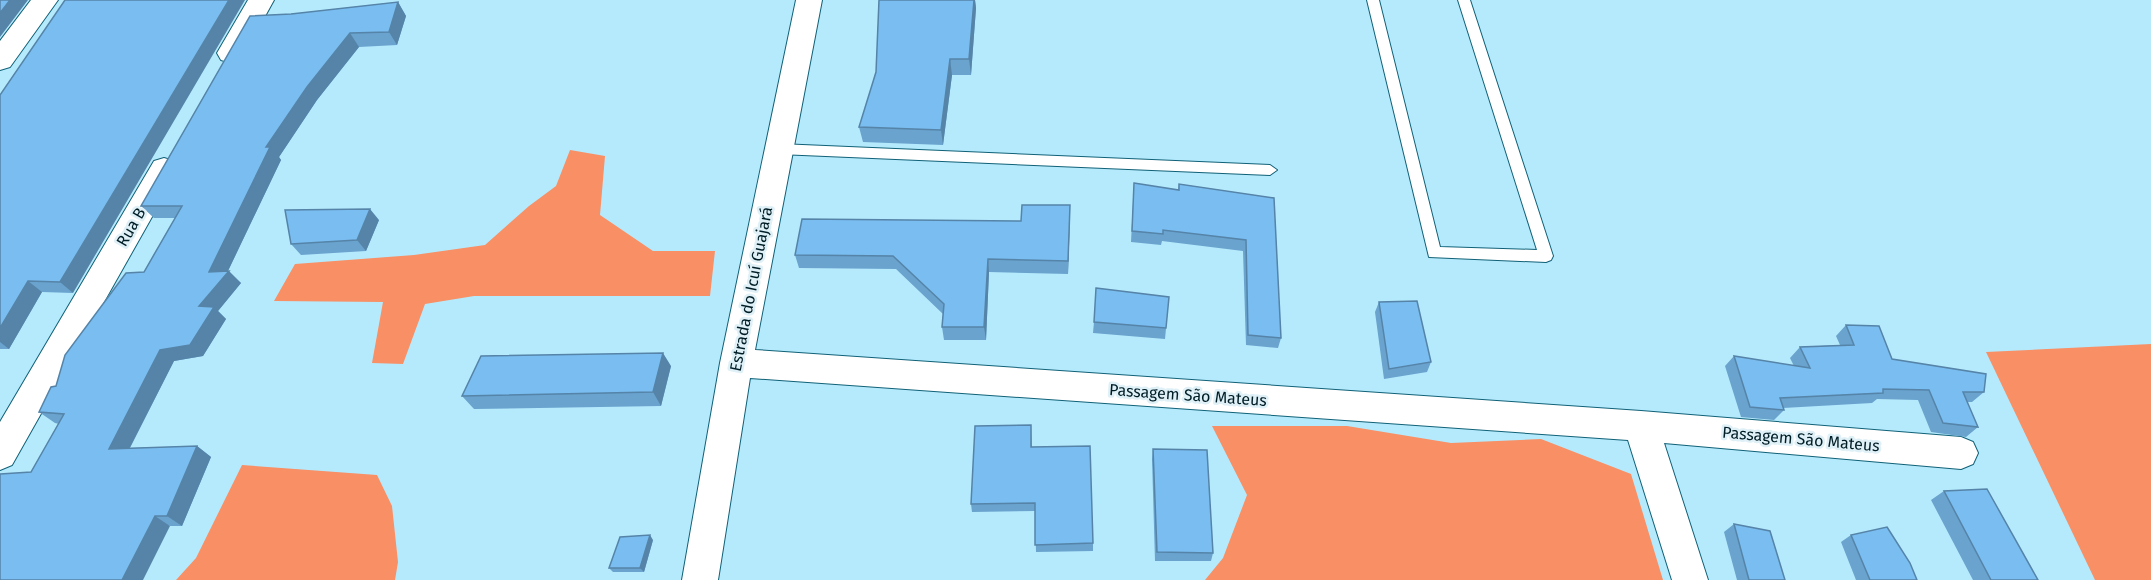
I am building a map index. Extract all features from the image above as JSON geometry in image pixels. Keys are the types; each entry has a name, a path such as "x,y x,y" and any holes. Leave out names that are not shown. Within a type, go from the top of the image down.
{"street":[{"path":"0,60 45,0"},
{"path":"219,72 261,0"},
{"name":"Estrada do Icuí Guajará","path":"700,580 736,363 809,0"},
{"name":"Rua B","path":"0,454 178,144"},
{"name":"Passagem São Mateus","path":"736,363 1641,426 1961,453"},
{"path":"1641,426 1690,580"}],"lane":[{"path":"1373,0 1434,253 1546,256 1464,0"},
{"path":"779,149 1270,170"}],"shaded area":[{"path":"570,150 605,156 600,215 653,251 715,251 710,296 474,296 425,304 403,364 372,363 383,302 274,301 295,264 414,255 485,245 529,206 556,186"},
{"path":"2151,344 2151,580 2095,580 1986,352"},
{"path":"1212,426 1347,426 1451,443 1541,439 1631,474 1663,580 1205,580 1223,558 1247,495"},
{"path":"242,465 377,475 392,506 398,562 395,580 176,580 196,558"}],"building":[{"path":"0,0 10,0 0,13"},
{"path":"65,0 229,0 60,282 28,281 0,328 0,95"},
{"path":"879,0 974,0 969,59 950,59 941,130 859,127 876,72"},
{"path":"398,2 389,32 350,33 307,87 266,147 270,147 209,272 229,271 199,306 214,307 190,345 160,350 109,449 197,446 167,516 155,516 122,580 0,580 0,474 31,472 64,414 39,412 51,387 56,386 65,355 126,273 144,272 182,206 141,206 250,16 291,14"},
{"path":"1134,183 1179,190 1179,184 1274,198 1281,338 1248,335 1246,240 1163,230 1163,234 1132,231"},
{"path":"1022,205 1070,205 1068,261 988,259 984,327 942,327 944,304 893,256 795,255 802,219 1021,221"},
{"path":"370,209 357,240 291,244 285,210"},
{"path":"1096,288 1169,297 1166,328 1094,322"},
{"path":"1417,301 1431,362 1389,369 1379,302"},
{"path":"1846,325 1879,326 1892,359 1986,374 1984,392 1963,392 1978,427 1943,423 1929,390 1883,389 1883,393 1780,398 1784,410 1750,407 1734,356 1810,368 1800,347 1854,345"},
{"path":"663,353 653,392 462,396 481,356"},
{"path":"1031,425 1031,447 1090,446 1093,543 1035,545 1035,503 971,504 975,426"},
{"path":"1153,449 1207,450 1213,553 1157,552"},
{"path":"1987,489 2038,580 1991,580 1944,491"},
{"path":"1734,524 1770,531 1785,580 1749,580"},
{"path":"1887,527 1910,563 1917,580 1870,580 1851,535"},
{"path":"650,535 640,568 609,568 620,537"}]}
